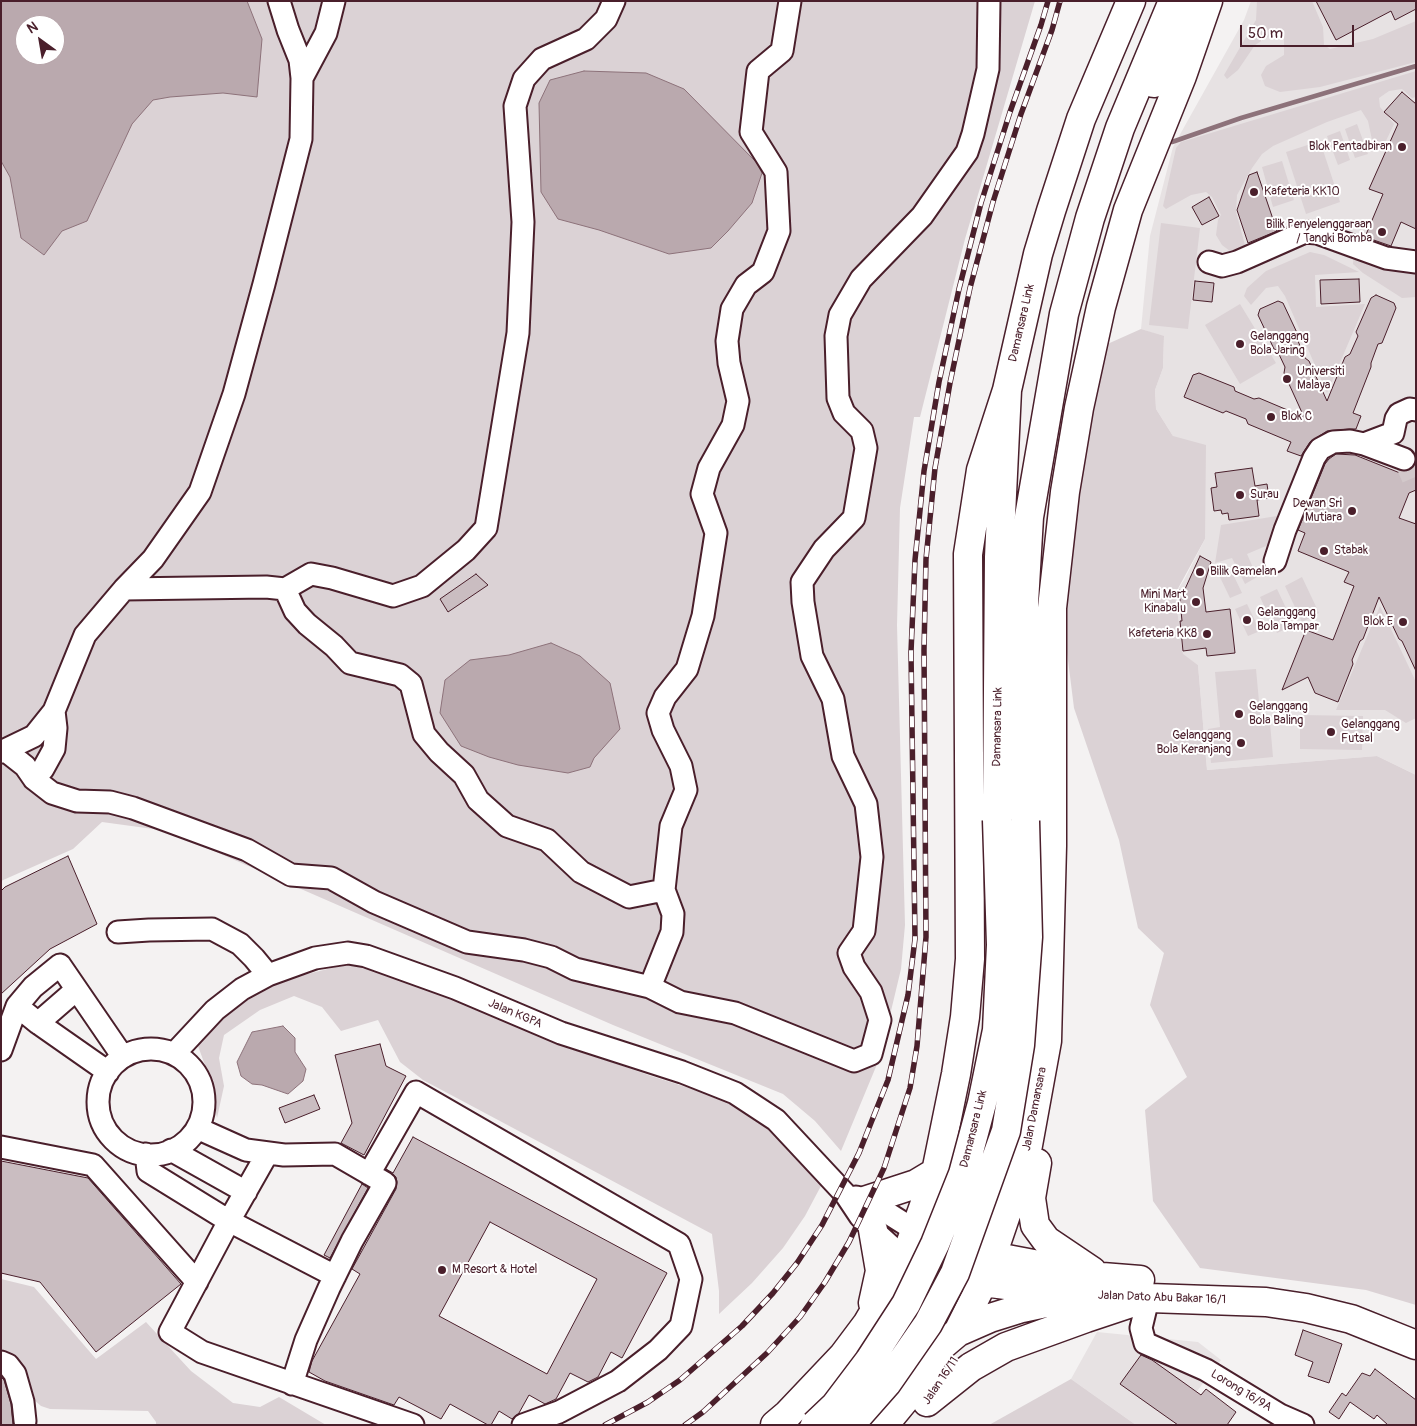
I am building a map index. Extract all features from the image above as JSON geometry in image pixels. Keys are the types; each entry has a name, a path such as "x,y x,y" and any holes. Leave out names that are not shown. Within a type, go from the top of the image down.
{"main road":[{"name":"Damansara Link","path":"815,1425 835,1406 870,1361 906,1304 935,1244 963,1174 982,1103 997,1030 1001,945 997,820 999,557 1007,390 1036,262 1051,211 1081,119 1131,1"},
{"name":"Damansara Link","path":"850,1425 887,1383 928,1324 950,1282 983,1198 1006,1132 1020,1045 1028,937 1025,821 1024,603 1029,517 1064,314 1090,218 1120,128 1173,1"},
{"path":"1120,128 1162,73 1199,1"},
{"name":"Jalan Damansara","path":"884,1425 907,1397 939,1348 958,1332 983,1282 1026,1156 1047,1041 1052,846 1052,608 1064,492 1100,307 1128,210 1182,76 1208,1"},
{"path":"775,1425 843,1356 867,1324 905,1259 936,1172 956,1074 965,1016 970,959 968,554 981,470 1007,390"},
{"path":"958,1332 990,1318 1096,1287 1046,1240 1035,1225 1032,1198 1057,1048 1052,846"},
{"path":"856,1198 916,1184 936,1172"},
{"path":"867,1324 880,1271 873,1230"},
{"name":"Jalan Dato Abu Bakar 16/1","path":"916,1231 991,1256 1096,1287 1146,1299 1266,1302 1306,1308 1350,1319 1416,1345"},
{"name":"Jalan Dato Abu Bakar 16/1","path":"905,1259 983,1282 1096,1287 1211,1285 1312,1295 1365,1308 1416,1328"},
{"path":"927,1402 971,1367 1006,1347 1146,1299"},
{"name":"Jalan 16/11","path":"909,1425 959,1354 958,1332"}],"street":[{"path":"3,752 34,736 54,710 85,635 124,589 153,560 200,492 234,394 301,139 302,78 300,60 279,1"},
{"path":"302,78 326,33 334,1"},
{"path":"124,589 266,587 284,589 311,574 332,578 393,596 422,586 466,550 486,528 518,333 523,222 515,106 524,78 542,59 586,39 606,19 614,1"},
{"path":"650,987 672,932 673,914 664,890 671,826 686,790 681,766 663,730 658,713 665,697 687,668 703,616 716,533 702,494 709,468 733,426 738,401 729,363 727,341 732,309 746,285 764,272 779,231 776,172 751,132 758,71 782,51 790,1"},
{"path":"3,752 25,766 34,779 52,793 77,801 110,802 133,808 248,850 291,875 331,878 374,902 466,942 524,950 551,957 575,969 650,987 680,1002 736,1013 854,1061 871,1054 880,1020 871,992 854,966 849,953 864,931 872,857 866,804 843,756 833,699 812,656 803,602 802,582 824,549 854,518 866,448 862,431 844,413 838,398 836,336 840,314 861,279 922,216 967,152 988,69 989,1"},
{"path":"1209,262 1222,266 1237,262 1305,232 1317,233 1386,258 1416,262"},
{"path":"1276,561 1285,530 1314,458 1320,449 1333,442 1342,440 1364,444 1393,433 1399,414 1410,409 1416,410"},
{"path":"284,589 295,611 307,624 334,646 350,664 400,675 411,684 424,734 438,752 464,775 478,800 507,826 547,840 581,872 629,897 664,890"},
{"path":"34,779 43,769 54,749 56,728 54,710"},
{"path":"118,932 212,929 240,944 268,975"},
{"name":"Jalan KGPA","path":"174,1054 215,1010 242,989 268,975 315,958 348,953 366,956 455,988 561,1033 682,1072 735,1093 776,1120 856,1198 916,1231"},
{"path":"1,1050 17,1006 33,987 60,965 123,1057"},
{"path":"38,1023 76,990"},
{"path":"17,1006 108,1072"},
{"path":"146,1049 159,1050 174,1054 186,1062 197,1075 203,1091 204,1108 197,1128 191,1137 179,1147 164,1153 146,1154 133,1152 120,1145 108,1134 102,1122 98,1097 108,1072 123,1057 146,1049"},
{"path":"369,1174 416,1092 679,1244 691,1279 681,1326 658,1350 618,1381 559,1412 523,1425"},
{"path":"197,1128 246,1150 267,1154 334,1154 385,1183 352,1241 335,1276 306,1340 292,1384"},
{"path":"94,1165 108,1134"},
{"path":"1,1147 94,1165 197,1282"},
{"path":"171,1150 246,1192"},
{"path":"146,1154 148,1171 229,1221 335,1276"},
{"path":"267,1154 170,1332 202,1352 413,1425"},
{"name":"Jalan KGPA","path":"856,1198 860,1216 905,1259"},
{"name":"Lorong 16/9A","path":"1146,1299 1141,1328 1145,1343 1206,1370 1280,1415 1303,1425"},
{"path":"1,1362 8,1365 15,1374 23,1402 25,1421"}],"shaded area":[{"path":"1,1 1035,1 965,239 920,417 914,417 900,508 897,625 905,925 901,969 880,1057 841,1151 815,1121 783,1094 613,1025 168,831 102,822 73,849 1,881"},
{"path":"1,1 247,1 262,39 257,97 223,93 153,100 132,124 87,221 62,231 44,255 21,238 10,177 1,161"},
{"name":"Universiti Malaya","path":"1251,1 1416,1 1416,775 1377,756 1207,770 1198,665 1183,655 1175,594 1205,539 1173,436 1156,409 1155,390 1163,368 1164,337 1141,329 1150,236 1173,147 1244,20"},
{"path":"1257,1 1312,1 1323,27 1324,45 1330,49 1373,39 1416,21 1416,62 1320,87 1280,92 1265,86 1261,75 1266,66 1284,55 1284,37 1279,30 1255,45 1238,70 1227,79 1224,75 1256,20"},
{"path":"584,71 646,73 684,89 757,163 762,173 752,203 711,248 669,254 599,230 558,219 541,192 539,103 550,80"},
{"path":"1416,71 1416,97 1412,98 1402,89 1389,91 1379,98 1380,107 1394,124 1385,143 1372,140 1368,121 1361,110 1327,122 1273,146 1262,154 1237,195 1236,212 1245,245 1240,251 1230,251 1222,245 1216,235 1218,220 1221,215 1212,197 1206,192 1191,195 1166,209 1163,206 1176,148 1181,142"},
{"path":"1357,124 1368,154 1355,158 1345,129"},
{"path":"1340,131 1350,160 1338,165 1327,136"},
{"path":"1320,141 1340,202 1306,214 1286,152"},
{"path":"1282,161 1294,200 1273,207 1262,167"},
{"path":"1161,223 1200,228 1188,329 1149,325"},
{"path":"1310,252 1324,255 1359,272 1315,275 1316,307 1365,304 1327,393 1285,296 1278,286 1266,288 1251,305 1244,296 1247,288 1266,271"},
{"path":"1354,254 1416,269 1416,297 1402,298 1363,273 1353,264"},
{"name":"Gelanggang Bola Jaring","path":"1240,304 1276,363 1240,384 1205,325"},
{"path":"1141,329 1164,336 1163,368 1155,390 1156,409 1173,436 1206,445 1205,539 1175,594 1183,654 1198,665 1207,770 1377,756 1416,775 1416,1305 1366,1290 1200,1268 1153,1201 1145,1110 1187,1077 1150,1005 1164,953 1138,928 1119,840 1074,708 1064,628 1081,462 1103,346"},
{"path":"1277,516 1281,522 1273,543 1247,554 1257,577 1245,584 1232,558 1215,563 1221,525"},
{"name":"Gelanggang Bola Tampar","path":"1229,566 1242,593 1230,598 1217,571"},
{"path":"1302,577 1319,613 1302,622 1285,586"},
{"path":"1277,589 1294,625 1277,633 1260,597"},
{"name":"Gelanggang Bola Tampar","path":"1247,604 1260,631 1248,636 1235,609"},
{"path":"1380,606 1416,682 1416,718 1406,723 1385,710 1336,710"},
{"path":"551,643 580,656 610,683 620,729 594,758 590,767 568,773 518,765 489,757 461,746 440,713 445,680 470,660 509,655"},
{"name":"Gelanggang Bola Baling","path":"1256,669 1261,723 1270,723 1273,757 1211,763 1208,729 1220,727 1215,672"},
{"name":"Gelanggang Futsal","path":"1300,715 1363,716 1362,750 1300,749"},
{"path":"369,965 545,1038 651,1076 724,1099 769,1130 822,1184 805,1216 783,1248 752,1283 719,1314 719,1291 712,1234 423,1080 400,1062 378,1020 341,1031 322,1007 294,996 260,1010 224,1035 219,1058 224,1086 217,1118 209,1076 198,1046 216,1024 254,995 287,979 340,966"},
{"path":"283,1026 295,1038 295,1052 306,1069 303,1081 288,1094 262,1085 252,1084 241,1076 237,1062 252,1032"},
{"path":"1,1279 34,1287 96,1359 146,1322 191,1371 233,1403 260,1407 279,1397 326,1425 156,1425 148,1411 50,1409 41,1406 33,1399 24,1366 16,1358 1,1350"},
{"path":"1097,1332 1198,1342 1221,1360 1171,1425 1136,1425 1071,1379"},
{"path":"1071,1379 1136,1425 989,1425"}],"building":[{"path":"1316,1 1416,1 1416,9 1395,20 1391,11 1336,40"},
{"name":"Blok Pentadbiran","path":"1402,92 1416,104 1416,229 1401,222 1391,246 1365,237 1383,194 1369,189 1398,124 1384,112"},
{"name":"Kafeteria KK10","path":"1257,172 1277,231 1248,243 1237,210 1249,175"},
{"path":"1209,197 1219,216 1202,225 1192,207"},
{"path":"1359,279 1360,302 1321,304 1320,280"},
{"path":"1195,281 1214,283 1212,302 1193,300"},
{"path":"1376,295 1394,303 1396,308 1382,343 1378,344 1353,413 1361,416 1356,429 1327,431 1310,442 1301,456 1287,451 1291,442 1248,424 1246,419 1226,411 1223,413 1184,397 1193,375 1199,373 1234,387 1235,391 1254,399 1259,398 1304,417 1284,373 1285,367 1258,315 1260,309 1278,301 1283,303 1299,337 1298,341 1305,358 1309,361 1327,401 1345,357 1350,354 1358,336 1356,332 1371,298"},
{"path":"1336,454 1355,455 1400,473 1416,465 1416,490 1409,493 1399,518 1416,524 1416,671 1379,597 1363,639 1360,641 1352,660 1353,664 1338,702 1315,693 1308,677 1282,690 1306,630 1333,640 1354,586 1344,582 1349,572 1298,551 1305,533 1298,530 1325,464"},
{"name":"Surau","path":"1252,468 1255,486 1267,484 1269,498 1257,500 1259,516 1229,520 1228,513 1222,514 1221,510 1214,511 1211,488 1217,487 1215,473"},
{"name":"Kafeteria KK8","path":"1200,556 1211,562 1203,588 1206,612 1230,609 1235,653 1207,656 1206,648 1183,651 1179,590 1185,589"},
{"path":"476,574 488,585 448,612 440,599"},
{"path":"68,856 97,924 50,949 1,994 1,891 5,887"},
{"path":"380,1044 386,1066 406,1076 364,1155 341,1143 352,1123 335,1055"},
{"path":"314,1095 320,1109 285,1123 279,1108"},
{"path":"413,1137 667,1273 622,1358 611,1352 598,1377 588,1382 570,1373 556,1399 545,1404 529,1395 519,1413 512,1419 499,1411 491,1425 450,1404 441,1419 399,1397 394,1405 325,1381 309,1372 312,1361 360,1274 352,1269 396,1189 396,1177 386,1169 393,1173","holes":["490,1222 597,1279 547,1374 439,1316"]},
{"path":"1,1161 88,1178 181,1284 96,1352 40,1282 1,1273"},
{"path":"362,1184 368,1188 330,1258 324,1255"},
{"path":"1303,1330 1342,1344 1329,1383 1308,1376 1313,1362 1295,1355"},
{"path":"1141,1355 1152,1360 1201,1395 1206,1389 1236,1412 1227,1425 1178,1425 1120,1384"},
{"path":"1375,1369 1416,1400 1416,1425 1388,1425 1377,1415 1374,1419 1350,1402 1339,1419 1329,1412 1342,1393 1346,1396 1362,1373 1370,1376"},
{"path":"1,1377 4,1380 11,1404 13,1425 1,1425"}],"waterway":[{"path":"1172,142 1241,118 1416,66"}],"tunnel":[{"path":"1404,459 1416,487"}],"railway":[{"path":"605,1425 648,1402 680,1380 742,1326 773,1293 797,1263 822,1225 859,1153 888,1080 908,995 915,939 911,652 915,560 924,471 939,382 959,289 981,203 1048,1"},
{"path":"685,1425 703,1412 767,1353 800,1317 825,1282 849,1242 884,1168 910,1088 917,1046 926,937 924,650 926,559 935,468 970,288 993,202 1021,114 1052,30 1060,1"}],"place":[{"name":"Blok Pentadbiran","path":"1402,147"},
{"name":"Kafeteria KK10","path":"1254,192"},
{"name":"Bilik Penyelenggaraan / Tangki Bomba","path":"1382,232"},
{"name":"Gelanggang Bola Jaring","path":"1240,344"},
{"name":"Universiti Malaya","path":"1287,379"},
{"name":"Blok C","path":"1271,417"},
{"name":"Surau","path":"1240,495"},
{"name":"Dewan Sri Mutiara","path":"1352,511"},
{"name":"Stabak","path":"1324,551"},
{"name":"Bilik Gamelan","path":"1200,572"},
{"name":"Mini Mart Kinabalu","path":"1196,602"},
{"name":"Gelanggang Bola Tampar","path":"1247,620"},
{"name":"Blok E","path":"1403,622"},
{"name":"Kafeteria KK8","path":"1207,634"},
{"name":"Gelanggang Bola Baling","path":"1239,714"},
{"name":"Gelanggang Futsal","path":"1331,732"},
{"name":"Gelanggang Bola Keranjang","path":"1241,743"},
{"name":"M Resort & Hotel","path":"442,1270"}]}
